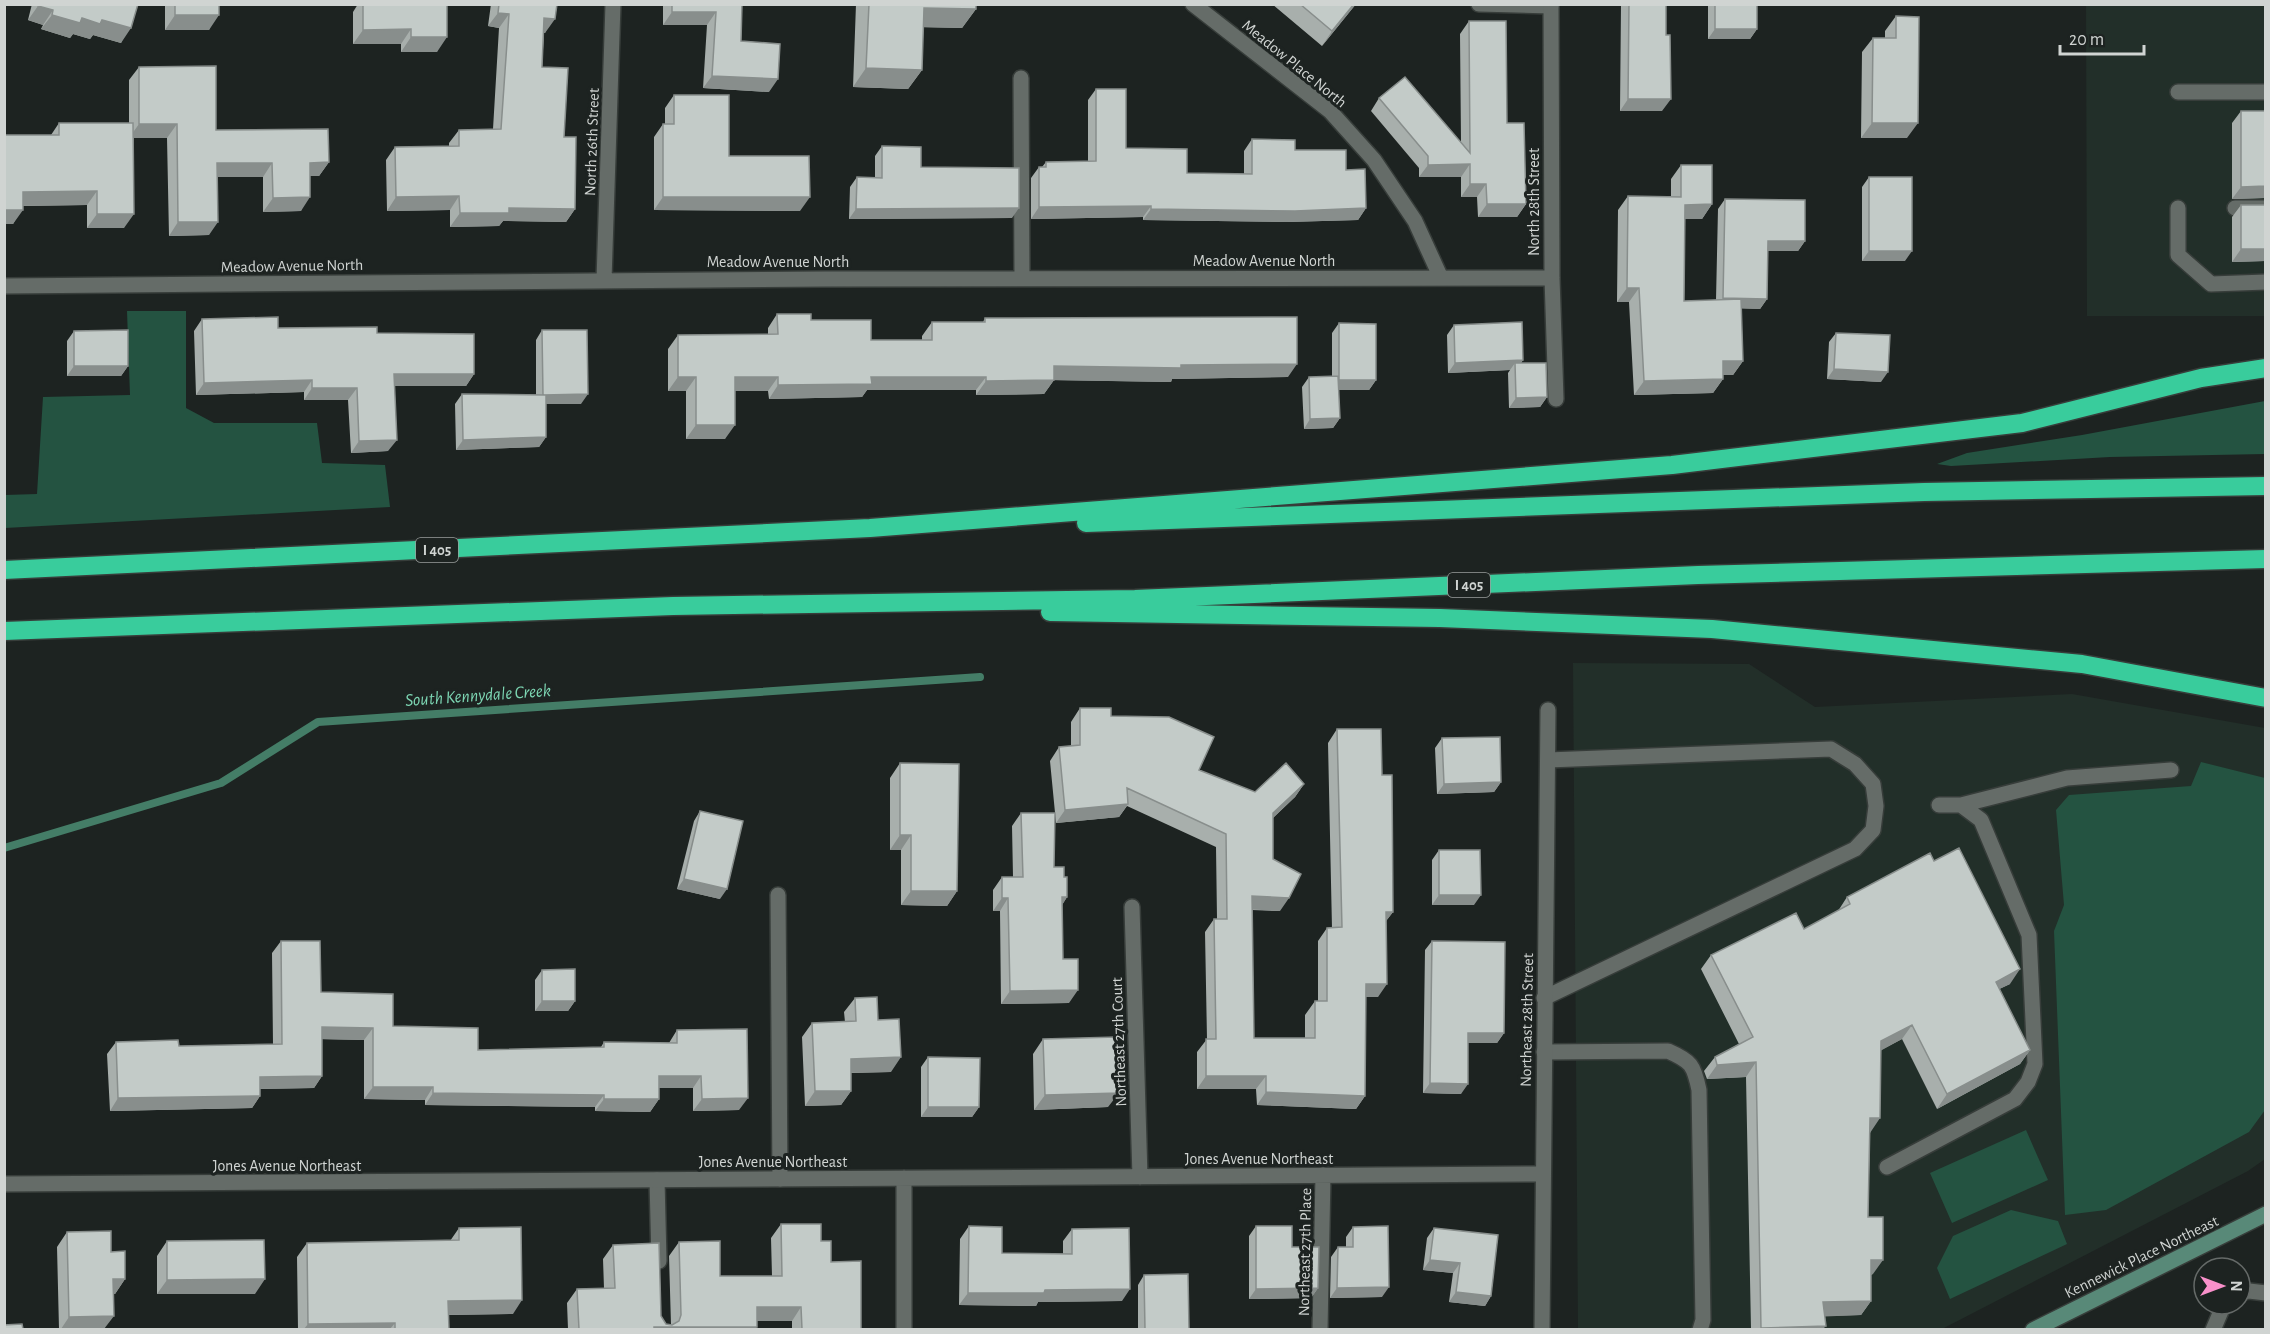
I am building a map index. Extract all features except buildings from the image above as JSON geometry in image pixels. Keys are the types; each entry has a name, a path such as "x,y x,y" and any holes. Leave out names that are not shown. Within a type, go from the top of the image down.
{"highway":[{"path":"870,528 1672,465 1962,432 2022,423 2201,378 2265,368"},
{"name":"I 405","path":"4,570 870,528 1198,520 1948,492 2265,486"},
{"name":"I 405","path":"4,631 673,606 1135,598 1722,574 2265,559"},
{"path":"673,606 1440,618 1712,629 2082,664 2265,698"}],"street":[{"name":"North 26th Street","path":"604,280 614,4"},
{"name":"Meadow Place North","path":"1193,4 1330,111 1367,152 1415,221 1441,278"},
{"path":"1479,4 1551,5"},
{"name":"North 28th Street","path":"1551,5 1552,278 1556,399"},
{"path":"1021,78 1022,278"},
{"path":"2178,92 2265,92"},
{"path":"2178,208 2178,255 2211,284 2265,282"},
{"path":"2235,208 2265,208"},
{"name":"Meadow Avenue North","path":"4,286 604,280 1552,278"},
{"name":"Northeast 28th Street","path":"1542,1329 1548,710"},
{"path":"1544,998 1855,849 1873,830 1876,806 1873,784 1855,764 1831,749 1548,760"},
{"path":"1939,805 1961,805 2067,778 2171,770"},
{"path":"1887,1167 2015,1098 2028,1082 2035,1064 2029,935 1981,820 1961,805"},
{"path":"778,895 780,1179"},
{"name":"Northeast 27th Court","path":"1132,907 1140,1177"},
{"path":"1544,1052 1668,1051 1685,1058 1695,1069 1700,1101 1703,1320 1700,1329"},
{"name":"Jones Avenue Northeast","path":"4,1184 1542,1174"},
{"name":"Northeast 27th Place","path":"1320,1329 1323,1175"},
{"path":"904,1178 904,1329"},
{"path":"657,1180 659,1272"},
{"name":"Kennewick Place Northeast","path":"2033,1329 2265,1214"}],"shaded area":[{"path":"2086,5 2265,5 2265,316 2087,316"},
{"path":"1573,663 1749,664 1815,707 2072,694 2265,728 2265,1159 2248,1171 1942,1329 1578,1329"}],"green space":[{"path":"127,311 186,311 186,408 214,423 317,423 322,463 385,465 390,507 5,528 5,495 37,494 43,397 130,395"},
{"path":"2265,401 2265,454 2110,457 1951,466 1937,464 1967,453 2082,435"},
{"path":"2201,762 2265,778 2265,1110 2249,1132 2106,1210 2065,1215 2054,931 2064,905 2056,810 2069,795 2191,786"},
{"path":"2026,1130 2048,1180 1952,1223 1930,1173"},
{"path":"2011,1210 2058,1221 2067,1244 1950,1299 1937,1268 1953,1236"}],"waterway":[{"name":"South Kennydale Creek","path":"4,848 221,783 318,722 980,677"}]}
